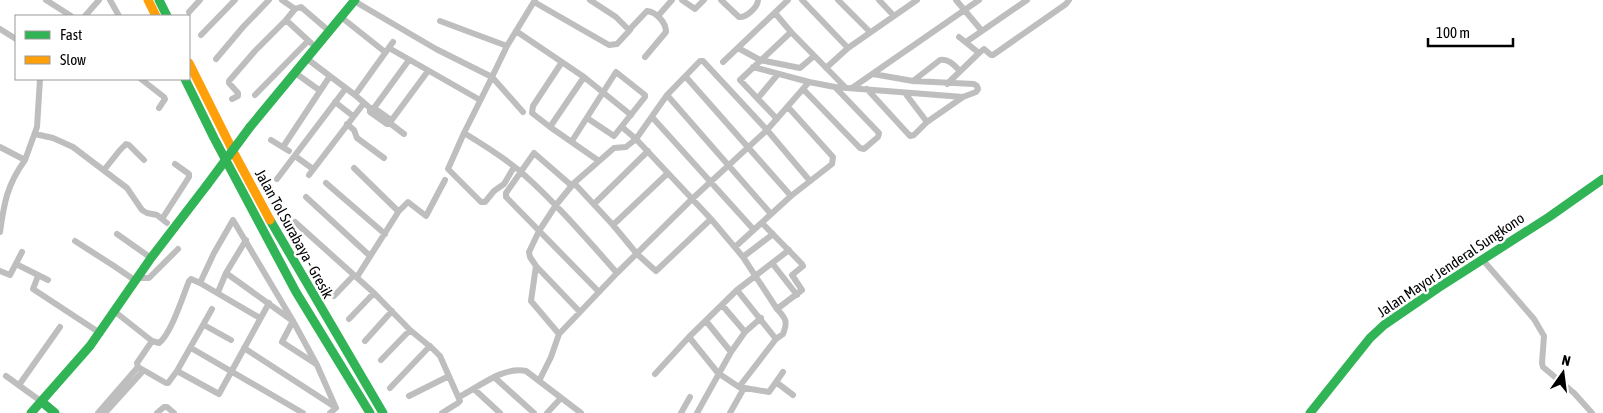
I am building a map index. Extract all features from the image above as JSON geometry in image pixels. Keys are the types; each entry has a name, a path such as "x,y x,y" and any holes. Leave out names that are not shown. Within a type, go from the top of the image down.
{"main road":[{"path":"148,0 156,15"},
{"path":"159,0 166,15"},
{"path":"31,413 38,399 100,333 151,258 250,127 306,58 312,44 329,31 355,0"},
{"name":"Jalan Tol Surabaya - Gresik","path":"190,65 244,173 284,246 383,413"},
{"name":"Jalan Tol Surabaya - Gresik","path":"185,80 214,138 296,292 370,413"},
{"name":"Jalan Mayor Jenderal Sungkono","path":"1310,413 1370,338 1384,325 1570,203 1603,179"},
{"path":"38,399 56,413"}],"street":[{"path":"46,0 70,15"},
{"path":"86,15 99,0"},
{"path":"110,0 118,15"},
{"path":"189,12 200,0"},
{"path":"201,35 235,0"},
{"path":"216,59 269,0"},
{"path":"282,0 295,9"},
{"path":"355,0 436,49 492,77 523,112"},
{"path":"590,0 616,17 630,30"},
{"path":"658,16 672,0"},
{"path":"682,0 695,10 704,0"},
{"path":"721,0 739,18 742,18 758,4 758,0"},
{"path":"723,62 788,0"},
{"path":"802,0 848,48"},
{"path":"838,0 870,32"},
{"path":"879,0 894,16"},
{"path":"826,68 848,48 917,0"},
{"path":"956,0 982,31"},
{"path":"852,88 979,0"},
{"path":"966,42 1027,0"},
{"path":"947,84 984,49 991,55 993,54 1066,4 1068,0"},
{"path":"645,57 666,32 666,27 653,12 647,11 617,44 609,45 535,1 507,46 448,169 480,202 485,202 534,153 594,204 637,254 654,270 658,271 711,219"},
{"path":"232,99 238,96 238,93 229,81 255,50 295,9 301,7 329,31"},
{"path":"775,13 845,88"},
{"path":"341,17 409,60 480,100"},
{"path":"255,95 312,44 286,20"},
{"path":"440,21 507,46"},
{"path":"0,29 15,38"},
{"path":"516,31 584,77 631,115"},
{"path":"777,119 740,80 791,32"},
{"path":"959,37 979,53"},
{"path":"355,95 389,47"},
{"path":"738,48 760,60 801,68 814,56"},
{"path":"306,58 404,134"},
{"path":"914,81 940,60 944,59 948,60 960,71"},
{"path":"372,108 409,60"},
{"path":"580,312 536,266 530,257 529,252 539,231 556,205 573,185 614,148 626,147 636,139 667,95 700,61 703,61 767,130 810,181"},
{"path":"562,62 532,109 532,112 599,161"},
{"path":"753,67 835,87 964,97"},
{"path":"391,123 428,71"},
{"path":"294,72 319,90"},
{"path":"572,141 616,72 644,93 645,97 615,136 612,136 587,118"},
{"path":"758,98 778,74"},
{"path":"867,89 910,136 914,135 927,122 978,89 974,84 914,81 872,74"},
{"path":"271,140 286,149 319,90 330,76"},
{"path":"550,127 584,77"},
{"path":"686,77 791,196"},
{"path":"0,232 8,188 25,160 37,127 40,80"},
{"path":"142,80 164,97 165,99 159,108"},
{"path":"539,381 560,334 617,272 767,130 809,82"},
{"path":"802,89 860,148 864,149 878,137 879,133 835,87"},
{"path":"277,179 346,88"},
{"path":"905,93 927,122"},
{"path":"667,95 772,214"},
{"path":"336,102 353,116"},
{"path":"295,156 311,172 364,103"},
{"path":"735,247 791,196 832,164 834,157 788,107"},
{"path":"652,117 754,230"},
{"path":"347,124 354,130 357,138 384,158"},
{"path":"622,127 668,172 735,247 785,318 786,323 783,334 776,339 742,387 730,413"},
{"path":"464,133 492,150 517,169 556,205 617,272"},
{"path":"35,134 62,141 128,188 142,210 154,214 165,221 189,178 188,174 175,164"},
{"path":"104,170 126,144 144,160"},
{"path":"0,147 25,160"},
{"path":"594,204 648,152"},
{"path":"354,168 398,212"},
{"path":"517,169 506,192 506,197 599,292"},
{"path":"613,225 668,172"},
{"path":"334,296 355,276 398,212 408,202 426,216 445,180"},
{"path":"326,182 384,234"},
{"path":"306,197 370,256"},
{"path":"200,283 214,253 232,220 234,220 317,364 336,408"},
{"path":"295,222 440,356 460,402 442,413"},
{"path":"762,222 803,266 792,276 802,288 802,292 777,309"},
{"path":"117,234 151,258"},
{"path":"743,257 773,234"},
{"path":"218,292 226,273 246,240"},
{"path":"75,241 137,280 149,278 178,249"},
{"path":"656,374 689,337 737,290 788,250"},
{"path":"0,271 9,277 22,252"},
{"path":"1482,259 1534,319 1544,336 1543,367 1574,393 1592,413"},
{"path":"772,263 797,295"},
{"path":"16,264 48,280"},
{"path":"536,266 531,301 560,334"},
{"path":"226,273 293,321"},
{"path":"38,276 33,289 100,333"},
{"path":"114,312 152,340 159,343 163,340 173,322 190,280 218,292 260,318"},
{"path":"737,290 776,339"},
{"path":"349,319 374,293"},
{"path":"177,371 217,394 220,393 269,303"},
{"path":"722,305 745,332"},
{"path":"152,340 137,363 141,369 167,384 191,348 212,309"},
{"path":"365,341 392,311"},
{"path":"697,413 731,352 745,332 761,318"},
{"path":"293,321 282,342 317,364"},
{"path":"706,321 731,352"},
{"path":"204,325 231,340"},
{"path":"19,385 60,327"},
{"path":"380,360 410,330"},
{"path":"689,337 718,374 742,387 769,392 783,372"},
{"path":"390,388 430,346"},
{"path":"191,348 303,413"},
{"path":"244,348 336,408"},
{"path":"98,413 141,369"},
{"path":"459,397 494,377 516,369 526,371 581,413"},
{"path":"6,376 38,399"},
{"path":"409,396 449,376"},
{"path":"494,377 534,413"},
{"path":"776,382 793,395"},
{"path":"105,413 122,389"},
{"path":"474,389 500,413"},
{"path":"680,413 690,397"},
{"path":"546,413 562,398"},
{"path":"157,413 164,407 167,407 174,413"},
{"path":"330,413 336,408"}],"traffic: fast":[{"path":"159,0 166,15"},
{"path":"250,127 355,0"},
{"path":"185,80 214,138 296,292 370,413"},
{"path":"207,185 250,127"},
{"path":"1310,413 1370,338 1384,325 1549,217 1603,179"},
{"path":"31,413 90,346 151,258 207,185"},
{"path":"270,220 383,413"},
{"path":"42,402 55,413"}],"traffic: slow":[{"path":"148,0 156,15"},
{"path":"190,65 270,220"}]}
